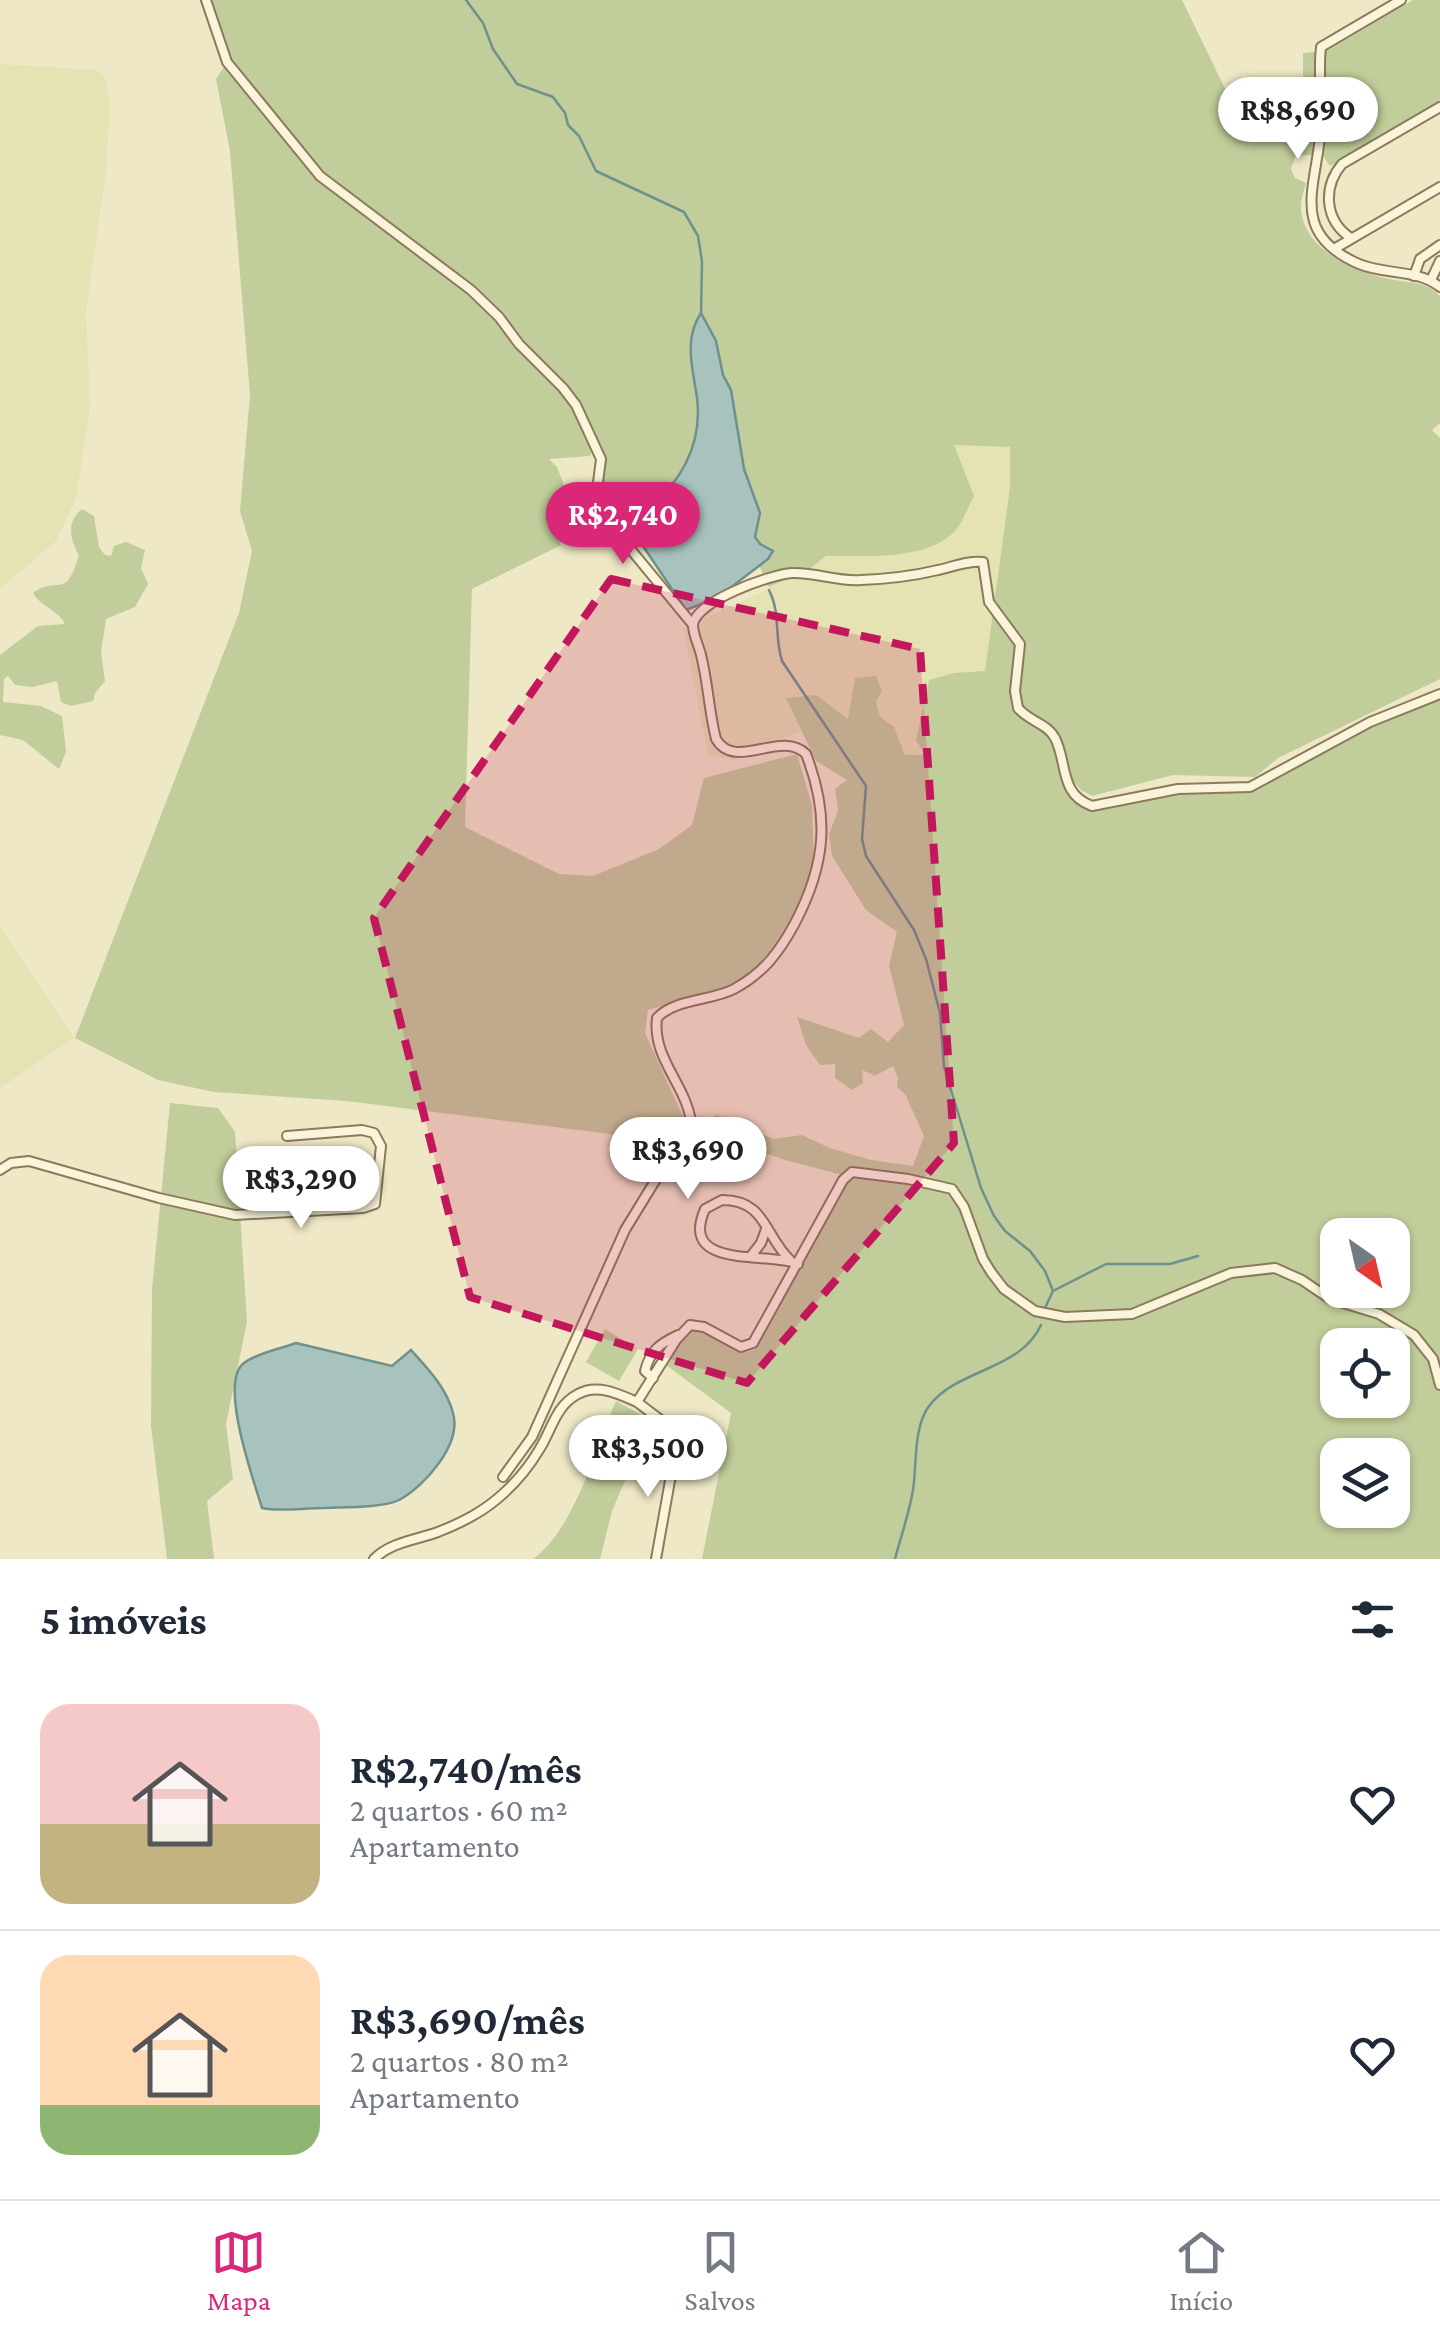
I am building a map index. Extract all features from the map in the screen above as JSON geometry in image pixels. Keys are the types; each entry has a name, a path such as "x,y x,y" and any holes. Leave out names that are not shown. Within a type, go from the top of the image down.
{"street":[{"path":"206,0 227,62 320,176 471,290 499,316 518,344 576,405 600,459 596,498 599,511 693,625 720,746 749,752 791,745 806,754 819,797 822,824 817,874 787,940 771,961 725,993 658,1016 657,1045 686,1105 690,1122 624,1230 532,1437 504,1477"},
{"path":"1402,0 1328,40 1320,50 1321,126 1310,210 1316,227 1334,249 1367,267 1430,280 1440,287"},
{"path":"1351,238 1332,221 1330,212 1336,170 1440,107"},
{"path":"1334,249 1440,187"},
{"path":"1414,276 1420,259 1440,245"},
{"path":"1430,280 1440,260"},
{"path":"693,625 697,616 714,604 764,578 789,573 816,574 840,581 881,579 983,562 989,602 1020,644 1015,691 1018,708 1052,734 1067,786 1079,800 1092,806 1178,789 1242,788 1261,783 1317,748 1440,694"},
{"path":"0,1170 11,1163 29,1161 235,1215 363,1208 375,1204 381,1146 374,1133 362,1130 287,1136"},
{"path":"637,1402 690,1325 698,1324 741,1347 750,1345 794,1262 848,1174 873,1174 952,1189 990,1272 1004,1289 1036,1311 1077,1318 1132,1314 1230,1273 1276,1268 1330,1299 1379,1314 1414,1335 1433,1359 1440,1385"},
{"path":"722,1200 742,1202 756,1210 774,1244 794,1262 721,1254 705,1241 700,1229 705,1209 722,1200"},
{"path":"747,1258 757,1250 766,1227"},
{"path":"653,1378 645,1371 649,1357 658,1346 682,1333"},
{"path":"374,1559 389,1547 436,1533 487,1508 540,1450 562,1406 575,1395 592,1389 637,1402 662,1421 676,1448 656,1559"}],"highlighted area":[{"path":"611,579 920,649 954,1143 747,1383 470,1297 374,918"}],"shaded area":[{"path":"0,64 95,70 104,75 110,99 106,171 86,311 90,408 76,498 56,541 0,589"},
{"path":"954,445 1010,447 1010,487 985,672 954,673 926,755 905,755 894,728 880,717 876,701 849,719 787,697 802,731 734,760 708,755 683,628 807,571 826,556 883,557"},
{"path":"0,926 74,1038 0,1088"}],"green space":[{"path":"206,0 1182,0 1249,138 1303,140 1303,53 1327,51 1413,0 1440,0 1440,101 1330,166 1322,155 1296,155 1291,169 1295,178 1306,183 1301,204 1304,222 1320,246 1361,271 1424,285 1440,297 1440,423 1432,430 1440,438 1440,679 1278,758 1255,777 1173,775 1092,796 1063,770 1085,804 1153,793 1242,788 1317,749 1440,694 1440,1559 702,1559 731,1413 666,1365 685,1333 694,1328 744,1353 754,1350 850,1177 721,1138 703,1141 689,1150 685,1142 693,1130 717,1115 773,1139 802,1135 871,1160 913,1166 924,1136 905,1094 897,1087 893,1066 875,1076 862,1070 863,1083 852,1090 835,1078 835,1064 820,1065 806,1045 797,1017 859,1038 871,1029 888,1042 904,1025 889,966 897,932 866,910 832,856 829,834 838,811 835,789 847,780 816,761 786,698 816,695 848,719 855,678 876,676 882,691 876,701 880,717 894,727 905,755 925,755 916,740 929,680 985,671 1010,487 1010,447 954,445 974,496 958,527 943,541 894,555 826,556 807,571 769,587 759,565 768,559 755,536 760,513 744,469 731,390 723,375 716,341 701,314 689,350 698,403 697,442 680,474 658,502 597,492 601,473 594,447 590,456 549,459 557,467 575,513 553,524 561,545 472,589 465,827 559,874 593,876 659,849 692,825 704,778 797,754 812,805 814,867 786,933 749,975 711,993 648,1010 645,1033 686,1123 674,1134 618,1135 346,1101 214,1092 158,1080 75,1038 239,613 252,551 240,511 250,395 230,151 216,79 227,62"},
{"path":"82,509 94,516 99,547 105,555 111,556 114,546 126,542 145,550 141,568 148,584 135,607 106,619 101,652 105,681 93,701 71,706 61,702 57,681 33,687 15,685 8,676 4,679 3,702 41,706 62,716 66,752 59,769 23,740 0,735 0,655 38,626 65,624 33,593 69,579 79,556 71,526"},
{"path":"170,1103 218,1108 235,1132 247,1322 226,1424 233,1479 207,1501 214,1559 167,1559 151,1425 152,1289"},
{"path":"605,1329 638,1349 619,1381 586,1362"},
{"path":"616,1401 651,1420 612,1511 600,1559 533,1559 561,1528 572,1508"}],"water":[{"path":"701,313 716,341 723,375 731,390 744,469 760,513 755,537 773,551 717,598 686,610 641,543 653,527 642,514 677,478 692,448 698,416 691,344"},
{"path":"296,1343 392,1366 411,1350 436,1379 453,1413 452,1438 439,1463 409,1494 392,1503 373,1506 262,1508 240,1432 237,1374 249,1360"}],"waterway":[{"path":"466,0 517,84 553,97 596,171 684,212 698,236 702,261 701,314"},
{"path":"769,590 782,661 866,786 862,839 866,856 914,930 926,959 940,1013 944,1067 981,1188 1005,1231 1030,1251 1045,1271 1053,1291 1045,1308"},
{"path":"1053,1291 1106,1264 1170,1264 1198,1256"},
{"path":"895,1559 911,1499 920,1425 929,1406 941,1393 1019,1352 1041,1325"}]}
